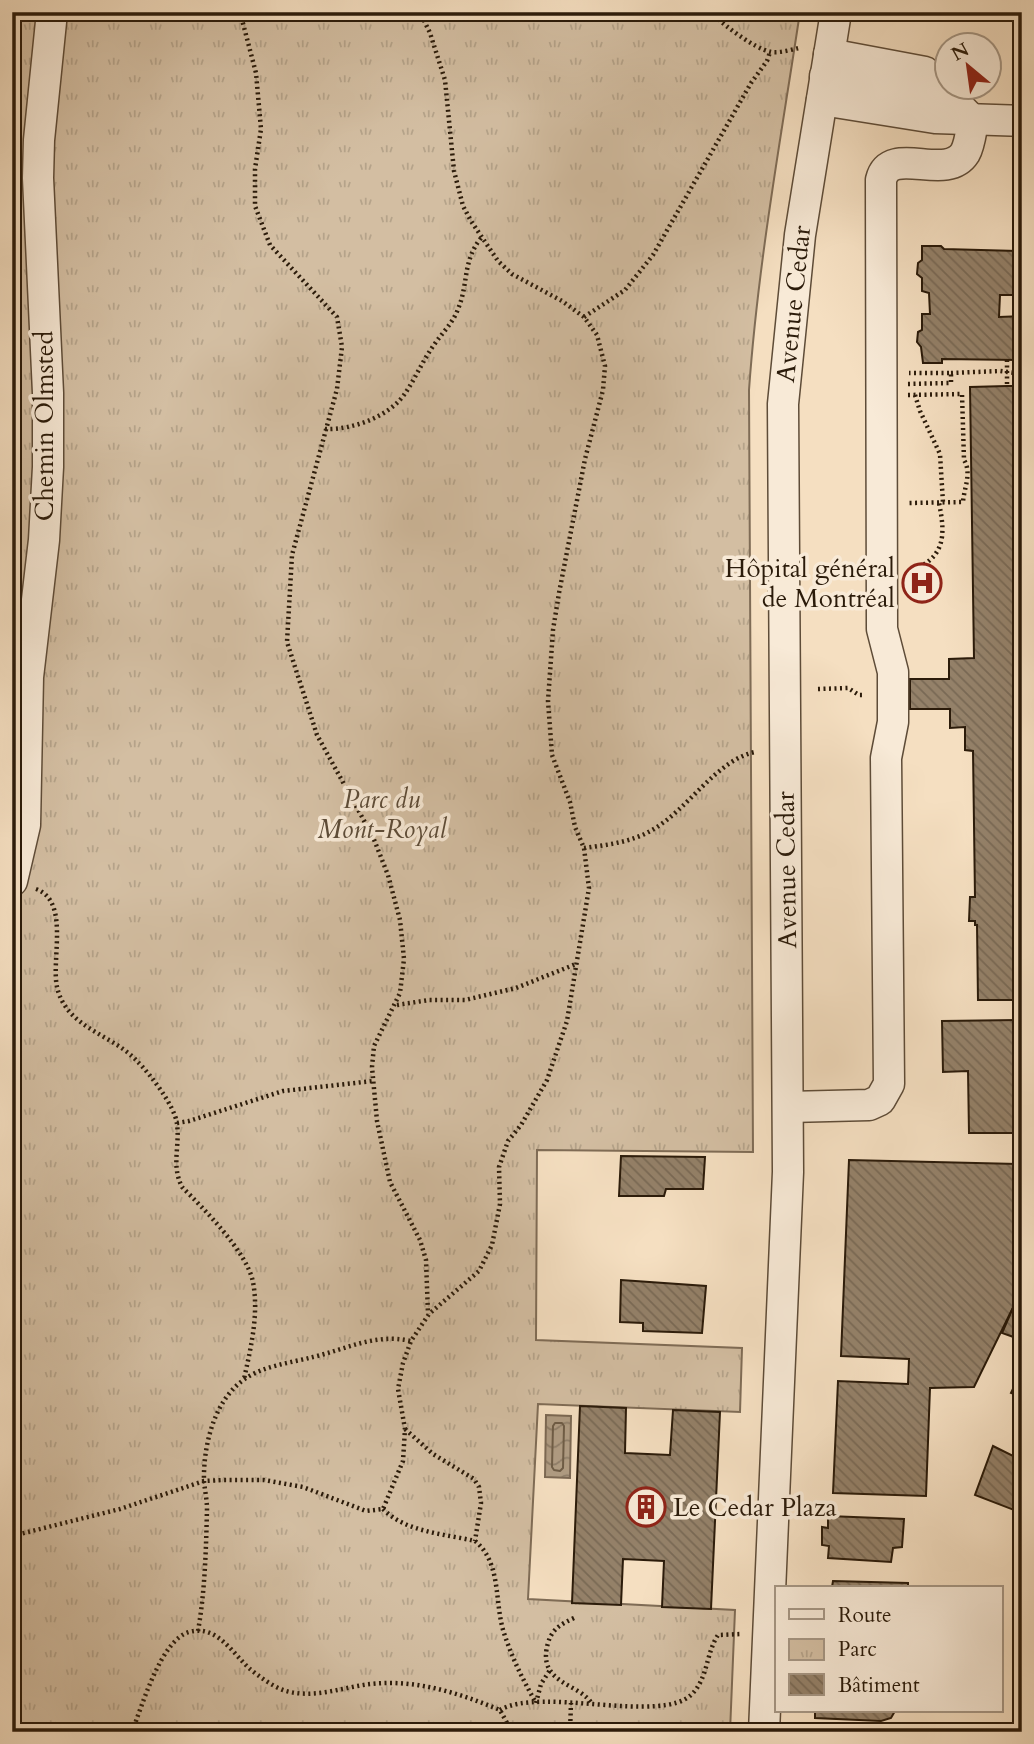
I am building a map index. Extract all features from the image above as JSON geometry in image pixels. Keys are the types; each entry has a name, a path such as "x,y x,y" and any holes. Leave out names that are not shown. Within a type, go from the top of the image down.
{"street":[{"name":"Chemin Olmsted","path":"12,881 25,825 28,677 44,540 48,467 48,393 38,178 39,140 52,12"},
{"name":"Avenue Cedar","path":"764,1732 789,1107 782,560 783,404 797,256 836,12"},
{"path":"825,77 949,95 973,121"},
{"path":"825,77 935,118 1015,121"},
{"path":"789,1107 869,1105 880,1100 889,1084 886,758 894,722 892,672 882,629 881,180 885,170 893,164 943,165 955,162 967,149 973,121"}],"path":[{"path":"240,12 256,73 261,129 255,169 255,206 270,245 337,317 342,347 337,388 292,555 287,642 317,735 373,836 388,875 400,920 404,959 400,993 396,1006 374,1046 373,1081 377,1121 390,1182 426,1260 429,1314"},
{"path":"383,1509 403,1461 405,1429 398,1389 411,1340 429,1314 479,1271 492,1245 499,1204 499,1167 508,1141 522,1125 547,1080 567,1021 589,888 584,848 552,755 548,701 553,630 565,555 603,390 605,366 597,335 584,317 562,300 512,274 498,261 481,238 463,206 457,187 444,80 430,33 420,12"},
{"path":"710,12 743,37 770,52 799,48"},
{"path":"584,317 625,290 653,255 770,52"},
{"path":"325,429 347,428 373,418 388,410 405,394 434,344 454,318 470,255 481,238"},
{"path":"908,360 908,373 1000,371 1022,374"},
{"path":"1007,360 1007,386"},
{"path":"925,384 951,383 951,373"},
{"path":"899,395 962,394 964,460 968,481 964,488 963,502 901,503"},
{"path":"902,572 925,565 938,552 943,528 940,454 924,422 915,395"},
{"path":"818,689 848,688 864,695"},
{"path":"584,848 630,839 652,830 684,807 721,770 744,755 755,752"},
{"path":"12,881 43,891 51,901 56,915 57,988 63,1003 74,1018 121,1046 138,1062 167,1102 177,1123 175,1164 182,1187 232,1242 253,1279 255,1310 244,1379"},
{"path":"396,1006 429,1000 465,1000 516,988 576,964"},
{"path":"177,1123 283,1091 373,1081"},
{"path":"198,1631 204,1593 207,1505 204,1481 212,1426 232,1389 244,1379 272,1367 361,1342 385,1338 411,1340"},
{"path":"405,1429 433,1454 474,1479 479,1487 481,1503 475,1541"},
{"path":"12,1535 120,1509 204,1481 264,1480 303,1487 366,1511 383,1509"},
{"path":"383,1509 391,1518 406,1525 475,1541 490,1559 503,1631 517,1668 536,1703"},
{"path":"574,1618 559,1625 551,1634 546,1660 550,1670 565,1685 587,1696 593,1704"},
{"path":"132,1732 146,1693 170,1646 182,1636 198,1631 208,1632 219,1638 248,1668 284,1690 305,1694 396,1682 449,1690 500,1710 512,1732"},
{"path":"500,1710 510,1705 536,1703 640,1706 681,1702 691,1696 699,1684 718,1635 738,1634"},
{"path":"536,1703 541,1684 550,1670"},
{"path":"570,1703 570,1732"}],"green space":[{"name":"Parc du Mont-Royal","path":"12,12 800,12 764,248 749,390 753,1152 537,1150 536,1340 742,1348 740,1412 538,1404 528,1599 735,1610 730,1732 12,1732"}],"water":[{"path":"546,1415 571,1416 570,1478 545,1477"}],"building":[{"path":"922,246 1022,251 1022,295 1000,295 999,317 1022,316 1022,365 1021,360 942,359 942,363 923,363 921,347 917,342 918,332 922,330 922,314 930,314 929,293 922,291 922,278 917,274 918,263 922,260"},
{"path":"1022,386 1022,1000 978,1000 977,925 975,921 969,921 970,897 975,897 973,751 965,750 965,727 950,728 950,709 910,709 910,679 949,679 949,659 974,658 970,387"},
{"path":"1022,1020 1020,1133 969,1133 968,1071 943,1072 942,1021"},
{"path":"621,1156 705,1157 703,1189 666,1189 664,1196 619,1196"},
{"path":"849,1160 1022,1164 1022,1289 974,1387 930,1388 926,1496 833,1493 838,1381 908,1384 909,1359 841,1356"},
{"path":"621,1280 706,1286 702,1333 643,1331 643,1323 620,1322"},
{"path":"1016,1301 1022,1303 1022,1340 1002,1333"},
{"path":"1022,1370 1022,1397 1011,1393"},
{"name":"Le Cedar Plaza","path":"580,1406 626,1408 625,1453 670,1455 673,1410 720,1412 711,1609 662,1607 664,1561 623,1559 621,1605 572,1603"},
{"path":"1022,1443 1022,1513 975,1495 993,1446 1015,1457"},
{"path":"828,1516 904,1519 902,1547 893,1548 891,1562 828,1558 829,1546 822,1545 822,1527 828,1528"},
{"path":"833,1581 908,1583 908,1586 832,1586"},
{"path":"815,1712 894,1712 891,1718 881,1721 815,1718"}],"place":[{"name":"Hôpital général de Montréal","path":"922,583"},
{"name":"Le Cedar Plaza","path":"646,1507"}]}
